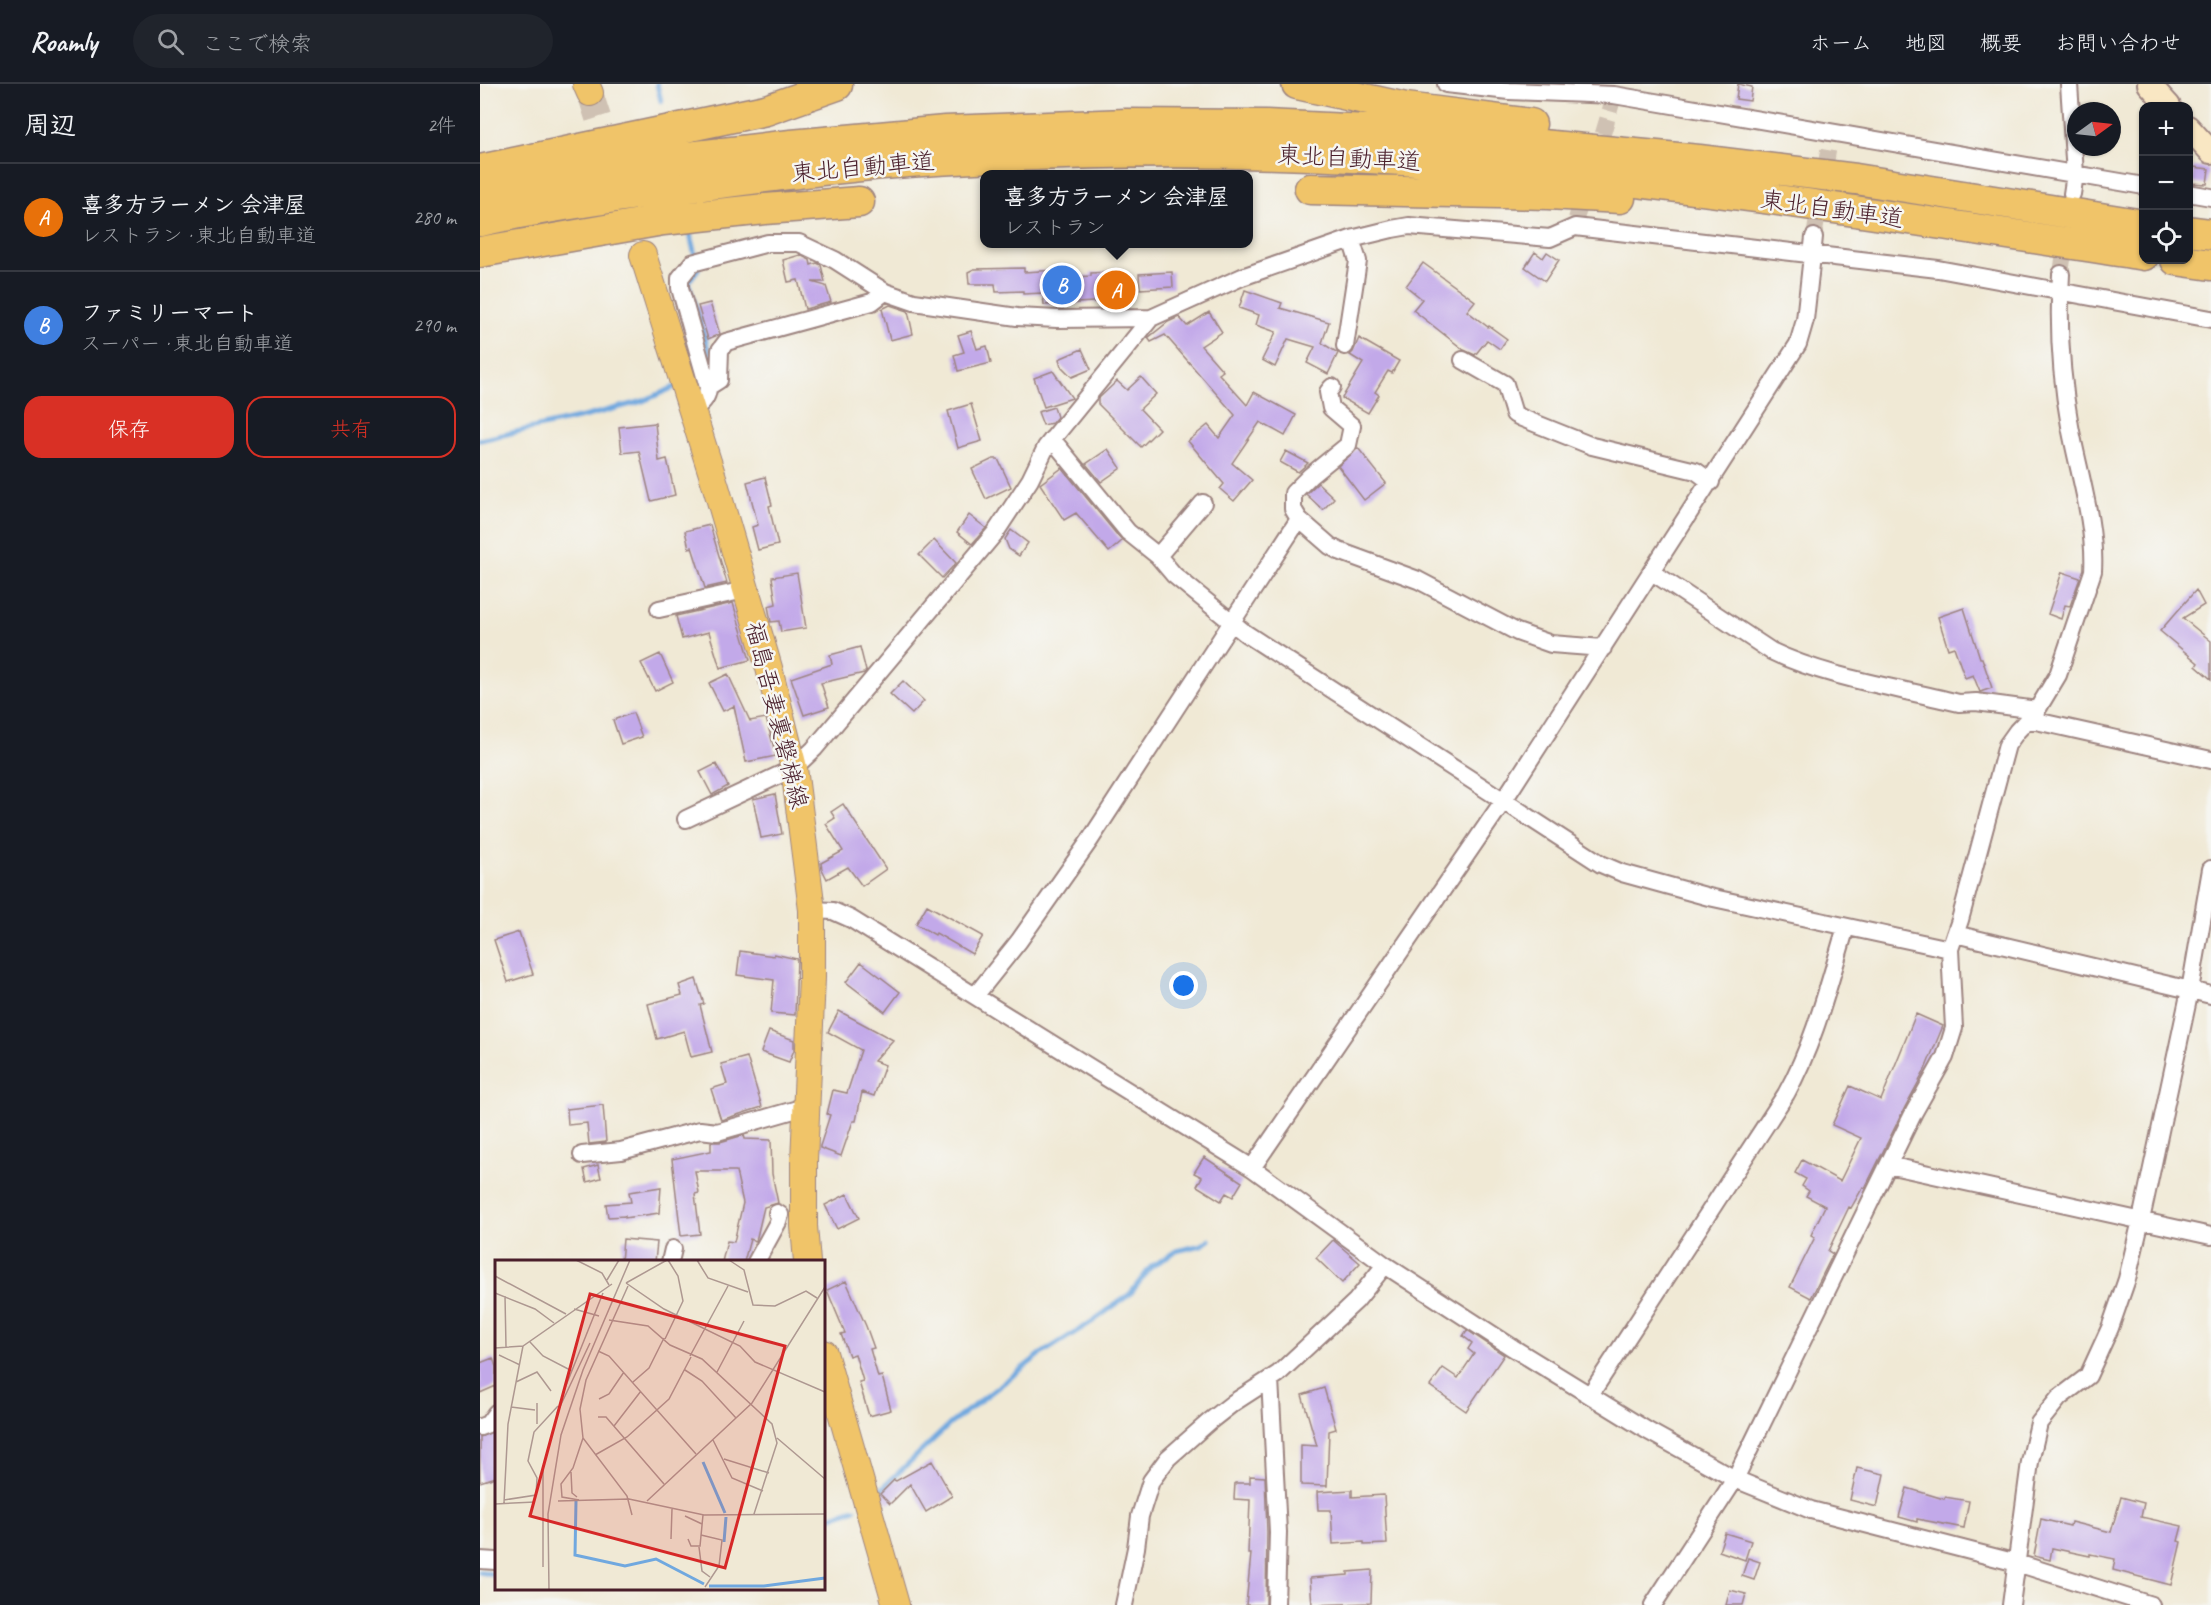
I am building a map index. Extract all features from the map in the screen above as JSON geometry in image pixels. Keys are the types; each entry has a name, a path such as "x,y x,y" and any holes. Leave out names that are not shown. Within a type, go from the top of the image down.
{"highway":[{"path":"1297,84 1406,108 1702,146 1856,179"},
{"path":"480,170 766,110 837,85"},
{"name":"東北自動車道","path":"480,192 680,158 945,131 1126,124 1266,125 1408,132 1699,160 1856,179 2139,224"},
{"name":"東北自動車道","path":"480,221 537,210 782,174 953,159 1127,153 1287,154 1440,163 1642,182 2139,254"},
{"path":"1310,189 1548,194 1886,217"},
{"path":"480,252 663,220 859,202"},
{"path":"2193,232 2211,234"},
{"path":"2193,262 2211,265"}],"main road":[{"name":"福島吾妻裏磐梯線","path":"643,255 769,668 794,768 813,909 808,1106 804,1161 804,1226 807,1260"},
{"path":"825,1356 896,1605"}],"street":[{"path":"1446,84 1509,91 1616,94 2139,185"},
{"path":"2069,84 2075,174 2072,194"},
{"path":"2149,84 2165,102"},
{"path":"2193,132 2211,152"},
{"path":"2193,194 2211,197"},
{"path":"692,410 704,401 708,394 708,387 680,278 692,263 768,243 798,243 835,260 885,292 914,302 1017,317 1151,318 1242,277 1351,239 1409,226 1550,238 1576,223 1814,245 2025,286 2060,282 2211,319"},
{"path":"1345,346 1358,261 1351,239"},
{"path":"1252,1168 1504,800 1798,344 1805,320 1814,245"},
{"path":"1653,1605 1735,1479 1914,1112 1944,1057 1954,1028 1953,941 2007,745 2032,715 2058,675 2093,571 2094,556 2069,423 2063,365 2060,282"},
{"path":"708,387 719,380 720,350 726,342 872,302 885,292"},
{"path":"686,819 794,768 814,749 994,532 1030,480 1046,447 1151,318"},
{"path":"1463,360 1505,384 1514,414 1522,418 1592,446 1696,471 1711,482"},
{"path":"1332,387 1328,392 1331,408 1352,426 1352,434 1348,445 1293,493 1293,509 1299,519 1339,551 1418,580 1517,632 1551,644 1603,648"},
{"path":"1052,439 1128,532 1158,556 1174,575 1245,633 1601,864 1622,873 1709,897 1846,927 1953,941 2211,995"},
{"path":"1158,556 1203,503"},
{"path":"975,996 1019,941 1090,840 1299,519"},
{"path":"1652,572 1772,651 1790,660 1829,672 1946,700 1959,703 1976,702 2211,760"},
{"path":"659,609 745,590"},
{"path":"2011,1605 2030,1462 2039,1423 2059,1398 2088,1376 2110,1329 2127,1279 2190,990 2211,868"},
{"path":"813,909 833,911 851,919 1252,1168 1385,1265 1513,1348 1735,1479 1811,1510 2017,1563 2151,1605"},
{"path":"1590,1395 1800,1070 1815,1030 1846,927"},
{"path":"582,1155 621,1151 700,1130 717,1132 808,1106"},
{"path":"1888,1165 2211,1236"},
{"path":"757,1260 778,1222 780,1215 777,1213"},
{"path":"1124,1605 1140,1516 1150,1481 1168,1458 1210,1421 1278,1374 1356,1301 1385,1265"},
{"path":"1269,1380 1278,1532 1276,1605"},
{"path":"480,1427 488,1424 495,1414"},
{"path":"480,1560 495,1561"}],"building":[{"path":"1738,84 1752,87 1750,101 1736,99"},
{"path":"2193,167 2209,169 2207,184 2193,183"},
{"path":"1535,252 1543,258 1547,252 1559,260 1545,281 1525,267"},
{"path":"800,255 810,260 811,265 817,263 821,265 825,282 812,282 826,286 831,302 805,309 798,280 788,282 783,260"},
{"path":"1423,263 1475,301 1467,311 1507,339 1500,349 1487,340 1475,355 1464,350 1413,310 1422,299 1406,286"},
{"path":"1024,268 1024,272 1057,270 1057,278 1091,276 1091,273 1110,272 1111,281 1125,280 1126,300 1044,305 1043,293 996,292 995,284 969,284 968,272 974,269"},
{"path":"1172,272 1173,287 1140,289 1139,274"},
{"path":"1245,290 1282,303 1280,308 1329,322 1322,343 1338,353 1328,374 1307,363 1315,347 1288,339 1275,367 1262,360 1276,332 1256,325 1259,315 1239,308"},
{"path":"710,303 720,334 708,339 698,306"},
{"path":"890,305 908,311 913,334 890,340 882,309"},
{"path":"1209,312 1222,332 1201,346 1223,371 1219,374 1247,405 1254,392 1296,415 1285,436 1260,422 1232,463 1252,480 1234,501 1220,489 1224,484 1188,441 1208,425 1219,438 1235,415 1165,335 1151,342 1148,338 1168,322 1179,317 1187,326"},
{"path":"971,331 977,349 987,346 991,363 958,371 954,355 964,352 958,335"},
{"path":"1359,338 1399,361 1392,373 1388,371 1375,392 1379,395 1368,413 1342,398 1363,363 1350,355"},
{"path":"1082,349 1091,369 1072,377 1061,366 1059,359"},
{"path":"1053,371 1072,398 1044,407 1034,378"},
{"path":"1141,377 1156,394 1140,409 1159,429 1141,447 1098,404 1098,399 1117,381 1127,390"},
{"path":"971,404 982,441 958,448 948,411"},
{"path":"1054,407 1057,417 1052,423 1043,425 1038,412"},
{"path":"655,423 659,461 667,459 675,495 651,501 639,451 622,453 619,427"},
{"path":"1358,448 1386,483 1364,500 1338,466"},
{"path":"1108,449 1121,468 1101,482 1086,464"},
{"path":"1286,451 1308,463 1298,472 1280,462"},
{"path":"998,459 1011,487 986,499 972,469"},
{"path":"1062,468 1122,541 1109,552 1076,513 1064,520 1040,484"},
{"path":"765,477 778,545 758,550 752,527 758,525 747,482"},
{"path":"1318,483 1334,498 1323,510 1306,494"},
{"path":"969,515 986,528 972,544 957,532"},
{"path":"710,525 727,583 705,588 692,547 689,548 685,531"},
{"path":"1011,530 1028,543 1019,556 1009,549 1005,539"},
{"path":"934,540 956,563 942,578 919,555"},
{"path":"2062,572 2080,578 2070,606 2065,605 2061,619 2048,614"},
{"path":"797,573 806,628 781,632 779,621 771,622 768,606 776,604 772,577"},
{"path":"2196,590 2204,605 2183,618 2211,641 2211,679 2196,666 2198,663 2160,631"},
{"path":"733,603 750,660 720,668 709,632 682,639 676,616"},
{"path":"1964,608 1992,688 1980,692 1973,675 1965,678 1954,647 1948,649 1938,617"},
{"path":"860,647 866,671 821,683 829,707 804,715 791,678 832,664 830,655"},
{"path":"660,654 673,682 655,691 641,663"},
{"path":"728,674 750,721 766,718 776,756 746,762 734,706 723,711 709,683"},
{"path":"903,681 924,701 912,714 890,694"},
{"path":"633,713 642,737 621,744 613,720"},
{"path":"716,764 728,786 712,795 700,772"},
{"path":"775,794 782,834 761,838 753,799"},
{"path":"843,804 886,869 862,886 848,867 827,879 822,869 821,863 843,851 826,824 835,818 831,812"},
{"path":"927,905 983,936 972,954 916,924"},
{"path":"519,932 533,974 508,982 494,940"},
{"path":"740,951 797,959 795,1015 771,1013 774,980 737,975"},
{"path":"861,962 900,992 885,1012 846,982"},
{"path":"696,979 704,1004 700,1005 712,1052 691,1057 684,1031 657,1039 648,1004 682,995 679,985"},
{"path":"839,1011 893,1040 874,1061 885,1065 874,1096 862,1092 856,1121 853,1121 841,1156 820,1148 820,1146 830,1115 827,1114 833,1090 847,1093 861,1050 828,1032"},
{"path":"1916,1014 1943,1026 1924,1072 1865,1188 1863,1187 1851,1208 1849,1207 1828,1251 1833,1254 1811,1298 1790,1287 1815,1237 1811,1235 1825,1206 1806,1196 1809,1191 1802,1186 1806,1179 1795,1173 1802,1160 1840,1181 1861,1138 1832,1125 1850,1086 1881,1100"},
{"path":"769,1031 794,1040 794,1050 789,1062 761,1052"},
{"path":"747,1057 762,1107 721,1120 711,1089 727,1084 721,1064"},
{"path":"603,1105 606,1142 589,1144 587,1123 568,1125 567,1109"},
{"path":"744,1135 745,1139 771,1140 772,1174 778,1203 764,1207 756,1241 750,1239 745,1260 722,1260 727,1241 734,1242 743,1203 736,1171 695,1171 699,1193 695,1194 700,1234 681,1236 672,1159 711,1151 711,1142 720,1142"},
{"path":"1204,1157 1242,1182 1233,1197 1226,1193 1221,1201 1197,1186 1202,1177 1194,1173"},
{"path":"598,1165 601,1178 587,1182 584,1169"},
{"path":"661,1187 659,1213 625,1218 625,1216 608,1217 606,1204 631,1202 629,1192"},
{"path":"847,1194 859,1218 837,1229 825,1205"},
{"path":"623,1239 657,1242 655,1260 621,1260"},
{"path":"1333,1240 1360,1263 1342,1283 1316,1258"},
{"path":"846,1281 874,1348 870,1349 878,1377 882,1376 891,1410 869,1416 859,1382 863,1381 855,1354 849,1356 841,1334 845,1333 827,1290"},
{"path":"1467,1330 1504,1355 1466,1411 1430,1386 1443,1368 1458,1378 1474,1354 1468,1349 1472,1343 1463,1336"},
{"path":"493,1358 495,1386 480,1393 480,1363"},
{"path":"1324,1388 1336,1429 1329,1431 1327,1486 1301,1485 1301,1445 1317,1446 1302,1395"},
{"path":"495,1430 495,1477 480,1482 480,1437"},
{"path":"932,1461 952,1496 926,1512 910,1484 890,1504 880,1494 894,1480"},
{"path":"1857,1468 1884,1474 1877,1507 1850,1500"},
{"path":"1250,1476 1265,1477 1266,1605 1246,1605 1251,1554 1248,1554 1250,1500 1234,1499 1235,1483 1250,1483"},
{"path":"1907,1488 1944,1499 1945,1497 1969,1501 1964,1528 1917,1519 1917,1522 1899,1517"},
{"path":"1352,1490 1352,1497 1384,1495 1387,1544 1364,1545 1364,1542 1333,1544 1331,1510 1318,1510 1317,1492"},
{"path":"2121,1497 2144,1503 2141,1517 2182,1526 2178,1541 2181,1542 2171,1585 2113,1570 2115,1559 2052,1548 2050,1560 2034,1556 2041,1519 2070,1526 2071,1522 2111,1532"},
{"path":"1725,1533 1751,1541 1745,1560 1719,1551"},
{"path":"1748,1558 1760,1562 1754,1580 1742,1576"},
{"path":"1372,1570 1371,1603 1312,1605 1310,1578 1348,1575 1348,1572"},
{"path":"1730,1590 1746,1594 1743,1605 1726,1605"}],"waterway":[{"path":"657,84 661,101"},
{"path":"690,234 698,269 688,282 713,365"},
{"path":"480,440 643,401 677,386"},
{"path":"875,1495 950,1424 1041,1354 1130,1294 1151,1267 1176,1251 1202,1245 1209,1240"},
{"path":"825,1519 855,1509"},
{"path":"480,1572 495,1575"}],"tunnel":[{"path":"590,93 612,161"},
{"path":"1596,157 1612,103"},
{"path":"1814,237 1831,133"},
{"path":"1576,219 1585,190"},
{"path":"2061,274 2066,237"}],"place":[{"name":"ファミリーマート","path":"1062,285"},
{"name":"喜多方ラーメン 会津屋","path":"1116,290"}]}
